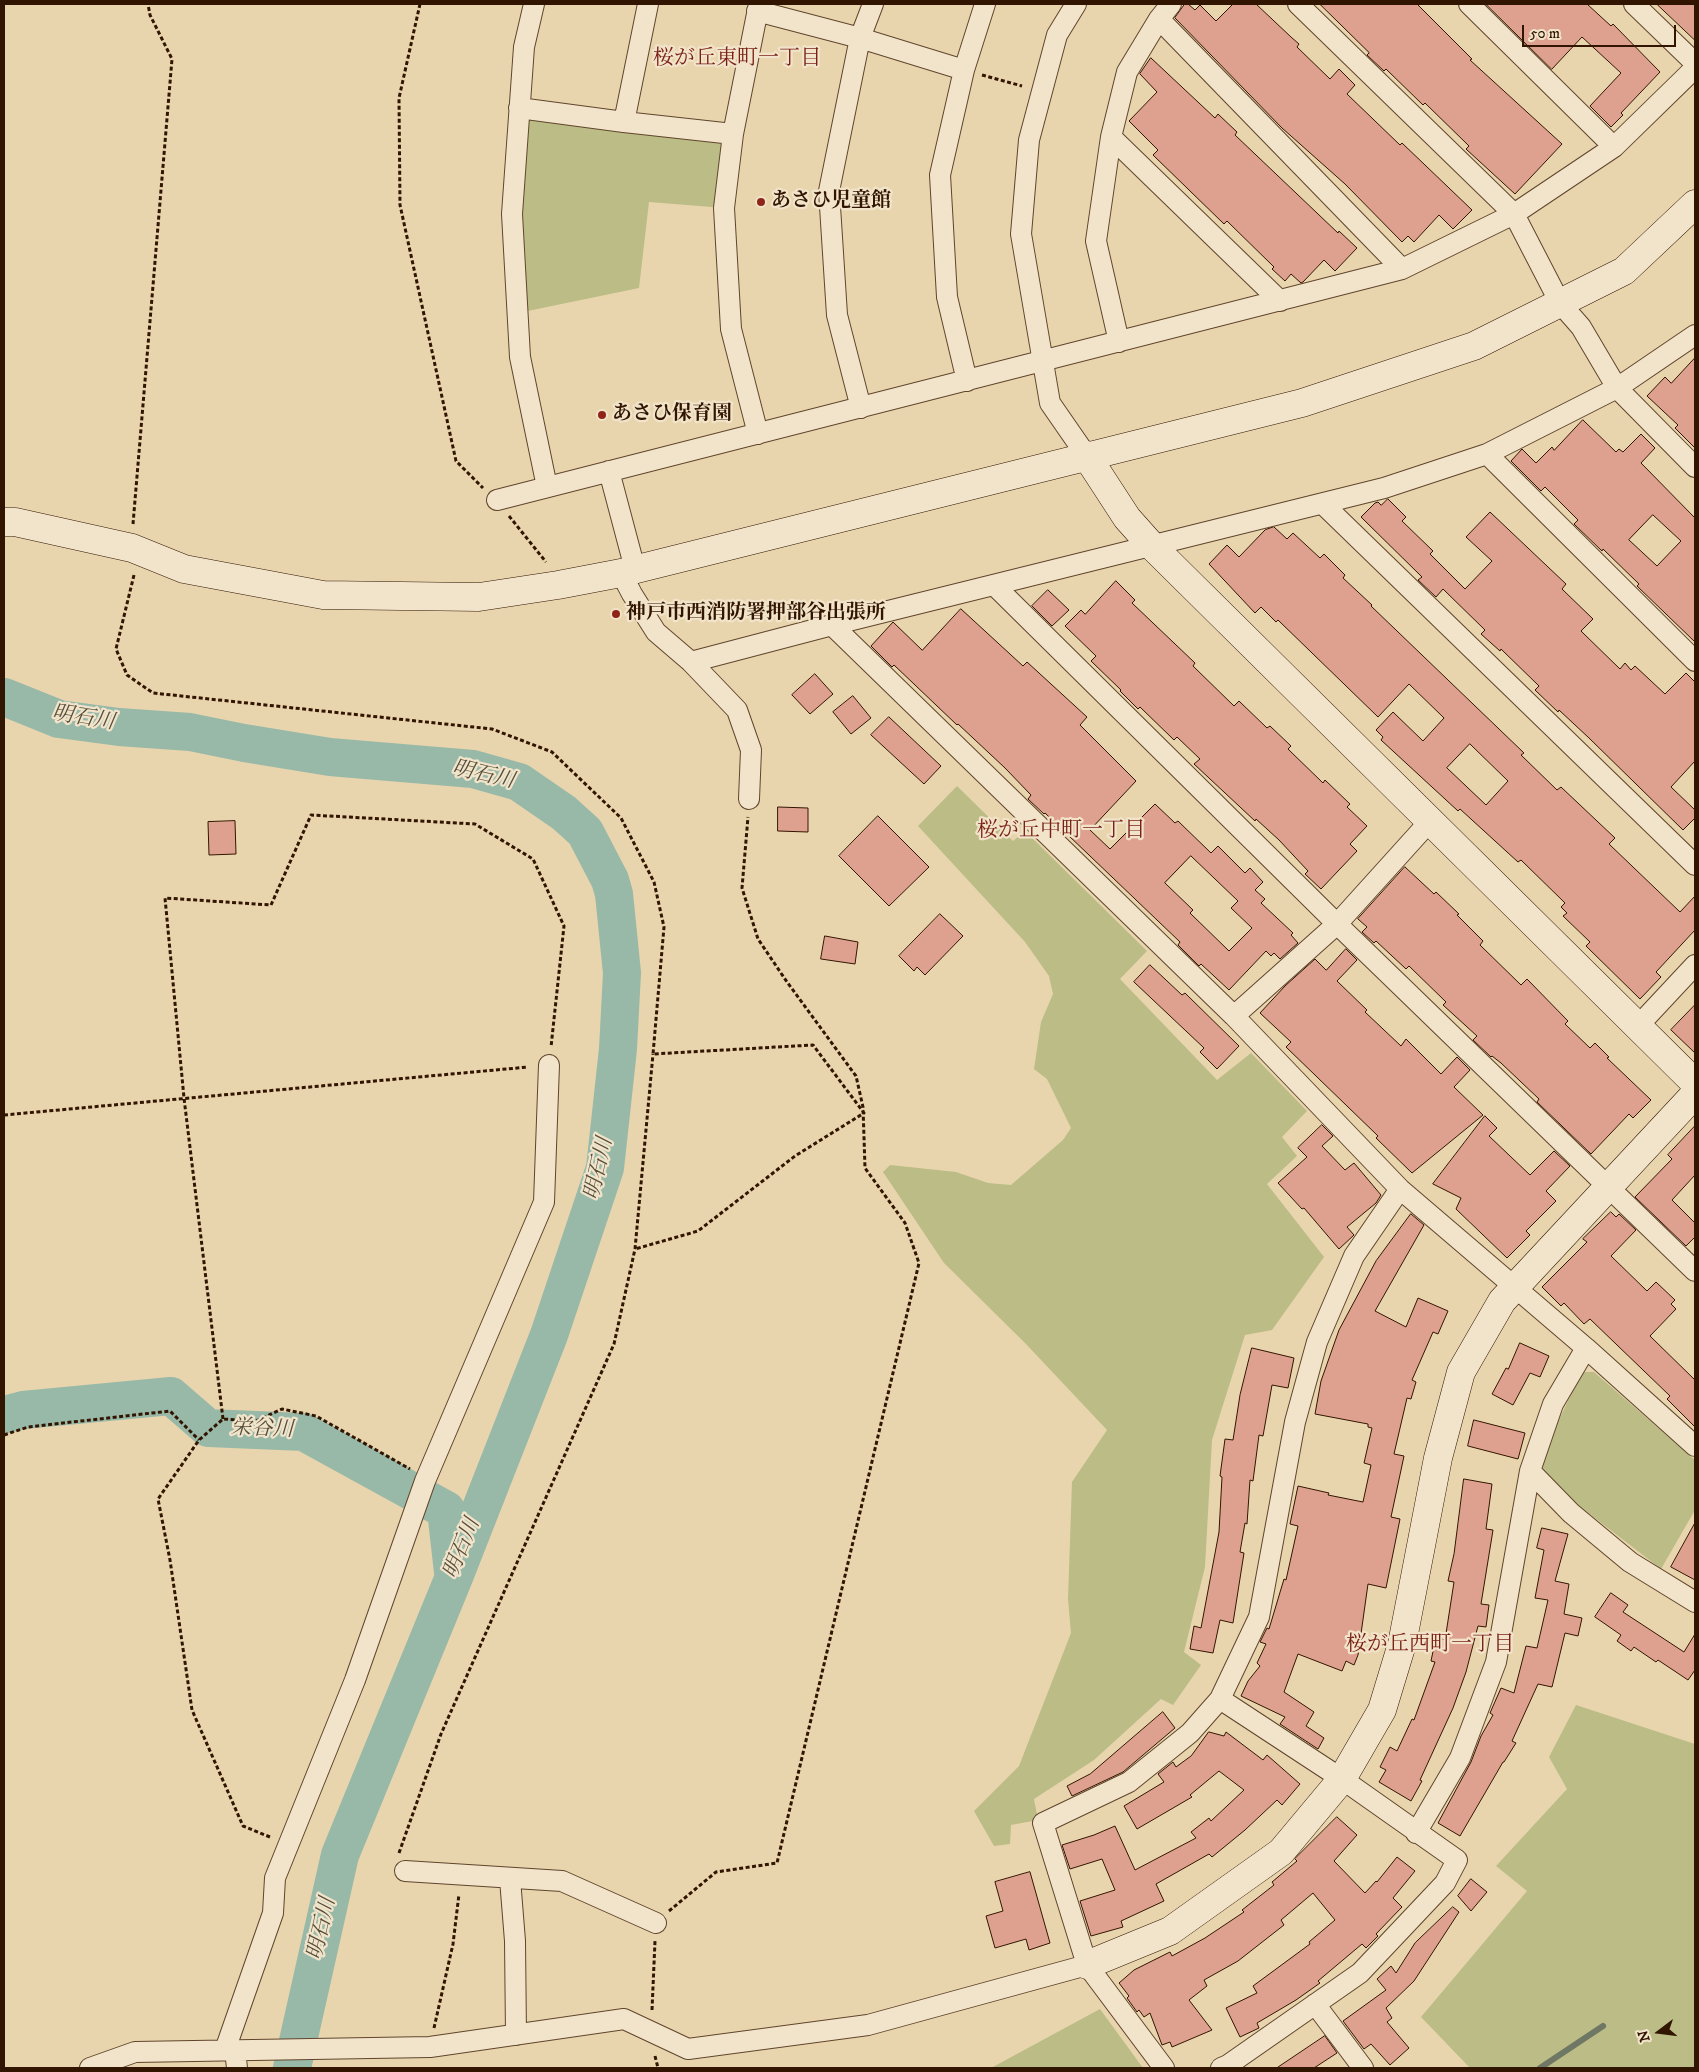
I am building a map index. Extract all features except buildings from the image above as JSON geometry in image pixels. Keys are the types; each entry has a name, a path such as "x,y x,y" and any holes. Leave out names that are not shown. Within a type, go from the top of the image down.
{"street":[{"path":"534,4 524,47 512,214 520,357 547,487"},
{"path":"624,122 648,4"},
{"path":"861,408 837,315 829,191 860,38 874,4"},
{"path":"967,381 947,298 940,175 964,70 985,4"},
{"path":"1076,4 1057,35 1029,140 1022,234 1050,403 1127,518 1151,546 1695,1082"},
{"path":"1298,4 1514,214 1560,303 1581,327 1617,388 1695,467"},
{"path":"1469,4 1614,147"},
{"path":"1634,4 1695,63"},
{"path":"758,434 731,329 724,208 733,134 758,7 964,70"},
{"path":"1119,342 1096,241 1111,137 1127,72 1165,11 1402,269"},
{"path":"497,500 1402,269 1514,214 1614,147 1695,68"},
{"path":"519,108 733,134"},
{"path":"1111,137 1280,301"},
{"path":"4,522 14,522 132,548 184,569 323,596 479,597 558,585 628,571 1086,455 1302,403 1474,346 1624,271 1695,204"},
{"path":"690,662 1384,488 1487,454 1617,388 1695,335"},
{"path":"1487,454 1695,661"},
{"path":"609,471 632,594 656,632 690,662 737,710 751,750 749,799"},
{"path":"1323,504 1695,865"},
{"path":"994,585 1337,924 1695,1271"},
{"path":"832,625 1234,1016 1400,1189 1586,1348 1695,1446"},
{"path":"1234,1016 1337,924 1430,821"},
{"path":"1638,1026 1695,965"},
{"path":"232,2056 274,1912 275,1878 354,1680 426,1477 544,1202 549,1065"},
{"path":"90,2068 135,2052 200,2060 343,2048 430,2047 624,2019 688,2049 868,2024 1087,1965 1170,1931 1281,1852 1342,1779 1382,1710 1402,1644 1438,1458 1461,1372 1502,1301 1695,1094"},
{"path":"1164,2068 1087,1965 1043,1823 1128,1782 1190,1732 1220,1699 1260,1617 1295,1422 1316,1342 1354,1256 1400,1189"},
{"path":"1416,1833 1460,1758 1496,1662 1530,1472 1553,1404 1586,1348"},
{"path":"1530,1472 1570,1513 1630,1562 1695,1602"},
{"path":"1220,1699 1342,1779 1416,1833 1457,1860 1445,1883 1360,1973 1227,2067"},
{"path":"405,1871 562,1881 656,1923"},
{"path":"510,1879 515,1941 516,2034"},
{"path":"1316,2004 1362,2068"}],"path":[{"path":"148,4 150,15 172,59 132,548 134,573 116,649 127,675 153,693 492,729 552,752 621,818 654,882 664,927 635,1249 614,1344 441,1734 398,1857 405,1871"},
{"path":"420,4 400,98 400,205 456,461 497,500 548,565 558,585"},
{"path":"964,70 1042,91"},
{"path":"651,2032 656,1923 716,1872 777,1863 919,1263 905,1223 865,1168 864,1113 856,1076 787,982 754,930 742,888 749,799"},
{"path":"4,1115 184,1098 549,1065 564,926 533,859 474,824 311,814 271,905 166,898 184,1098 223,1419"},
{"path":"653,1054 813,1045 864,1113"},
{"path":"635,1249 698,1232 795,1156 864,1113"},
{"path":"289,1845 243,1826 192,1710 170,1560 158,1499 199,1440 223,1419 256,1421 282,1408 316,1416 426,1477"},
{"path":"4,1435 28,1428 170,1411 199,1440"},
{"path":"430,2047 453,1944 461,1876"}],"green space":[{"path":"519,108 733,134 724,208 649,202 639,288 518,313"},
{"path":"957,786 1013,841 1025,831 1147,951 1120,979 1217,1080 1251,1053 1307,1111 1282,1137 1297,1156 1267,1184 1324,1257 1272,1330 1245,1335 1212,1440 1205,1567 1184,1652 1201,1665 1173,1705 1161,1699 1094,1760 1034,1799 1038,1820 1011,1825 1010,1844 994,1846 974,1811 1019,1766 1071,1633 1068,1599 1072,1482 1107,1430 1026,1344 944,1263 883,1172 890,1165 956,1172 988,1183 1011,1185 1063,1140 1071,1128 1047,1079 1034,1069 1041,1022 1053,994 1049,976 1025,942 918,826"},
{"path":"1582,1372 1594,1372 1695,1460 1695,1510 1661,1569 1556,1488 1538,1463"},
{"path":"1576,1705 1695,1744 1695,2068 1470,2068 1421,2017 1527,1891 1496,1866 1567,1789 1549,1757"},
{"path":"1100,2009 1143,2068 991,2068"}],"waterway":[{"name":"明石川","path":"4,697 59,719 119,727 190,732 330,757 473,769 519,782 564,813 585,832 610,880 614,894 622,973 618,1049 605,1168 549,1335 454,1577 340,1855 292,2068"},
{"name":"栄谷川","path":"4,1415 23,1410 171,1396 208,1428 304,1432 446,1510 453,1572"},
{"path":"1540,2068 1603,2026"}],"place":[{"name":"あさひ児童館","path":"761,202"},
{"name":"あさひ保育園","path":"602,415"},
{"name":"神戸市西消防署押部谷出張所","path":"616,614"}],"district":[{"name":"桜が丘東町一丁目","path":"737,60"},
{"name":"桜が丘中町一丁目","path":"1061,832"},
{"name":"桜が丘西町一丁目","path":"1430,1646"}]}
